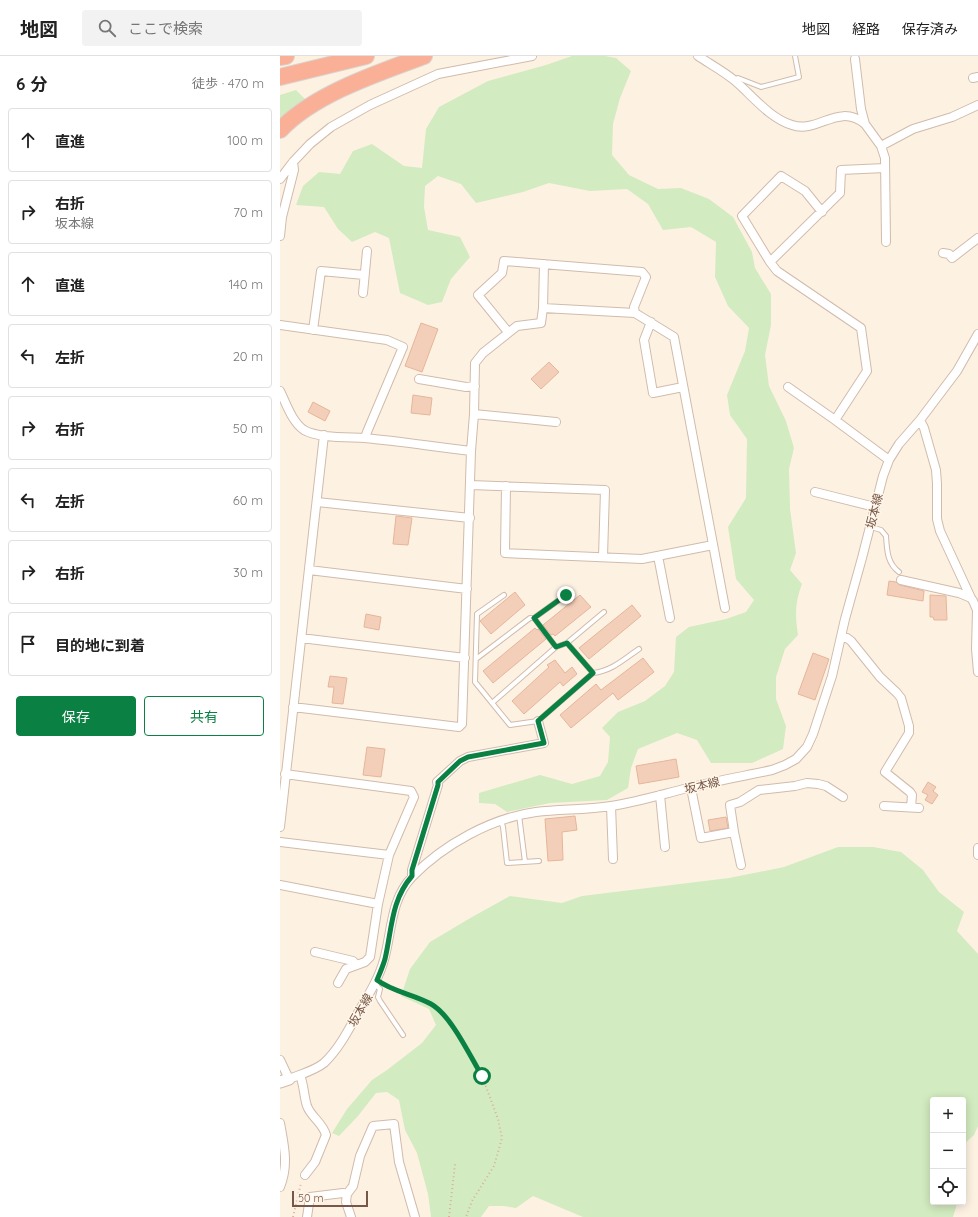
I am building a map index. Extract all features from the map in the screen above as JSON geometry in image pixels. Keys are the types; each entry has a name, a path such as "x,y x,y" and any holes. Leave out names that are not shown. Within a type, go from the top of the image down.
{"highway":[{"path":"280,57 286,56"},
{"path":"280,77 366,56"},
{"path":"280,130 286,123 307,108 327,97 376,74 424,56"}],"street":[{"path":"280,179 310,144 331,127 370,105 438,74 532,56"},
{"path":"698,56 734,80 764,109 792,125 805,127 844,115 859,119 880,146 884,158 886,242"},
{"path":"855,59 864,124"},
{"path":"880,146 913,129 952,117 978,104"},
{"path":"280,236 282,217 294,170 293,162"},
{"path":"770,262 840,193 841,170 885,168"},
{"path":"822,212 805,191 781,176 742,216 777,271 861,328 867,371 835,420"},
{"path":"943,253 949,254 952,258 978,238"},
{"path":"363,293 367,251"},
{"path":"508,332 478,295 502,273 504,261 642,272 646,276 634,307 635,313"},
{"path":"293,707 459,727 462,724 475,363 483,353 517,326 541,323 543,308 544,264"},
{"path":"313,330 321,271 364,275"},
{"path":"543,308 635,313 674,337 725,608"},
{"path":"651,322 644,340 654,393 683,387"},
{"path":"280,326 387,340 403,347 366,432 365,438"},
{"name":"坂本線","path":"285,1080 311,1071 323,1064 333,1054 347,1033 376,982 384,960 396,901 405,884 412,876 442,851 459,840 500,821 519,815 536,812 611,806 772,770 796,759 806,747 813,734 832,676 844,619 871,527 883,476 889,460 899,444 920,420 957,371 978,334"},
{"path":"419,379 466,387 475,386"},
{"path":"788,387 889,460"},
{"path":"280,391 299,426 305,430 324,435 365,438 471,451"},
{"path":"474,414 556,422"},
{"path":"920,420 924,428 936,470 937,519 940,532 977,610 978,620 976,650 978,672"},
{"path":"280,827 324,435"},
{"path":"471,485 605,490 603,557"},
{"path":"506,486 505,553 642,559 712,545"},
{"path":"815,492 875,507"},
{"path":"317,502 470,518"},
{"path":"658,556 670,618"},
{"path":"309,570 467,589"},
{"path":"900,576 959,593 970,598"},
{"path":"841,637 847,638 851,641 880,677 897,692 901,698 910,726 909,733 885,772 910,792 915,807 884,806"},
{"path":"301,638 465,658"},
{"path":"412,876 412,870 438,782 460,761 468,757 544,743 538,721"},
{"path":"285,774 412,791 414,797 389,855 378,904 370,957 365,962 346,969 338,983"},
{"path":"740,865 730,805 740,802 759,790 795,786 807,783 826,786 843,797"},
{"path":"691,788 701,838 734,832"},
{"path":"660,795 665,848"},
{"path":"611,806 614,859"},
{"path":"280,842 389,855"},
{"path":"978,848 978,855"},
{"path":"280,885 378,904"},
{"path":"315,952 353,961 356,966"},
{"path":"280,1060 285,1080"},
{"path":"300,1075 304,1085 307,1108 321,1125 326,1135 315,1162 305,1175"},
{"path":"280,1123 286,1158 285,1171 280,1187"},
{"path":"351,1217 346,1202 347,1194 353,1186 360,1156 373,1126 394,1124 399,1162 415,1217"},
{"path":"307,1217 310,1197 343,1193 347,1194"}],"lane":[{"path":"734,80 738,78 761,87 799,78 795,56"},
{"path":"871,527 881,530 886,536 887,554 900,576"},
{"path":"504,594 477,614 475,682 510,725 538,721 593,673 602,672 612,668 639,649"},
{"path":"476,659 530,618 534,618 566,595"},
{"path":"492,703 556,647 567,643 604,612"},
{"path":"534,618 556,647"},
{"path":"567,643 593,673"},
{"path":"519,815 525,862"},
{"path":"500,821 503,827 507,863 539,861"},
{"path":"376,982 380,988 378,997 380,1001 404,1035"}],"path":[{"path":"376,982 431,1004 446,1017 482,1076 498,1119 502,1138 494,1166 472,1201 466,1217"},
{"path":"449,1217 455,1164"},
{"path":"293,1217 299,1187 305,1175"}],"green space":[{"path":"572,56 605,56 616,58 631,71 620,98 613,124 612,155 629,175 658,189 681,188 709,199 733,217 752,252 755,268 771,294 771,325 765,355 769,386 786,421 794,448 789,469 790,509 796,553 790,570 802,584 796,609 798,635 785,649 776,677 776,699 786,726 783,749 752,763 711,763 697,740 677,733 638,749 631,768 628,788 607,800 550,803 507,812 495,804 479,803 479,793 540,775 572,784 600,776 608,762 610,737 602,728 618,712 645,701 665,686 674,672 676,637 689,627 726,619 746,612 754,600 736,579 728,527 746,498 747,439 730,415 727,395 745,351 749,328 728,306 715,277 716,242 691,227 663,230 648,204 627,189 590,191 549,183 523,192 476,203 461,184 438,176 425,186 424,207 428,230 460,237 470,257 451,279 442,302 428,305 400,293 389,238 375,232 352,242 338,229 324,207 296,205 303,186 319,172 340,174 353,151 372,144 404,166 422,168 426,129 439,107 488,81 546,65"},
{"path":"296,90 305,99 280,122 280,95"},
{"path":"838,847 873,847 901,852 923,870 939,892 964,912 957,931 978,954 978,1126 974,1135 966,1142 966,1097 930,1097 930,1205 957,1205 953,1217 583,1217 533,1196 516,1208 489,1206 481,1217 431,1217 428,1194 417,1153 405,1130 399,1100 387,1092 376,1093 358,1116 339,1136 332,1133 347,1109 372,1080 422,1043 436,1025 429,1009 401,996 410,969 430,942 472,917 510,896 562,903 582,896 729,878 784,867"}],"building":[{"path":"421,323 438,329 422,372 405,366"},
{"path":"549,362 559,372 541,389 531,379"},
{"path":"413,395 432,398 430,415 411,413"},
{"path":"313,402 330,411 325,421 308,412"},
{"path":"396,516 412,518 408,545 393,544"},
{"path":"889,581 924,591 923,601 887,595"},
{"path":"515,592 525,605 491,634 480,621"},
{"path":"580,595 591,607 555,636 553,634 551,635 543,625"},
{"path":"930,595 946,596 947,620 934,620 933,617 930,617"},
{"path":"632,605 641,616 589,659 579,648"},
{"path":"366,614 381,617 379,630 364,627"},
{"path":"535,628 537,630 538,629 546,639 493,683 483,671"},
{"path":"813,653 829,659 815,700 798,694"},
{"path":"643,658 654,672 618,700 613,693 571,728 560,715 596,684 601,690"},
{"path":"555,660 565,673 572,667 577,674 563,686 560,682 524,714 512,701 549,667 547,665"},
{"path":"330,676 347,678 343,704 332,703 334,687 328,687"},
{"path":"367,747 385,749 381,777 363,775"},
{"path":"676,759 679,777 639,784 636,766"},
{"path":"928,782 936,787 933,791 938,795 932,804 925,800 928,795 922,792"},
{"path":"575,816 577,830 562,832 563,860 548,861 545,819"},
{"path":"726,817 728,828 710,831 708,820"}],"route":[{"path":"482,1076 446,1017 431,1004 386,986 377,980 384,960 396,901 405,884 412,876 412,870 438,782 460,761 468,757 544,743 538,721 593,673 567,643 556,647 534,618 566,595"}]}
